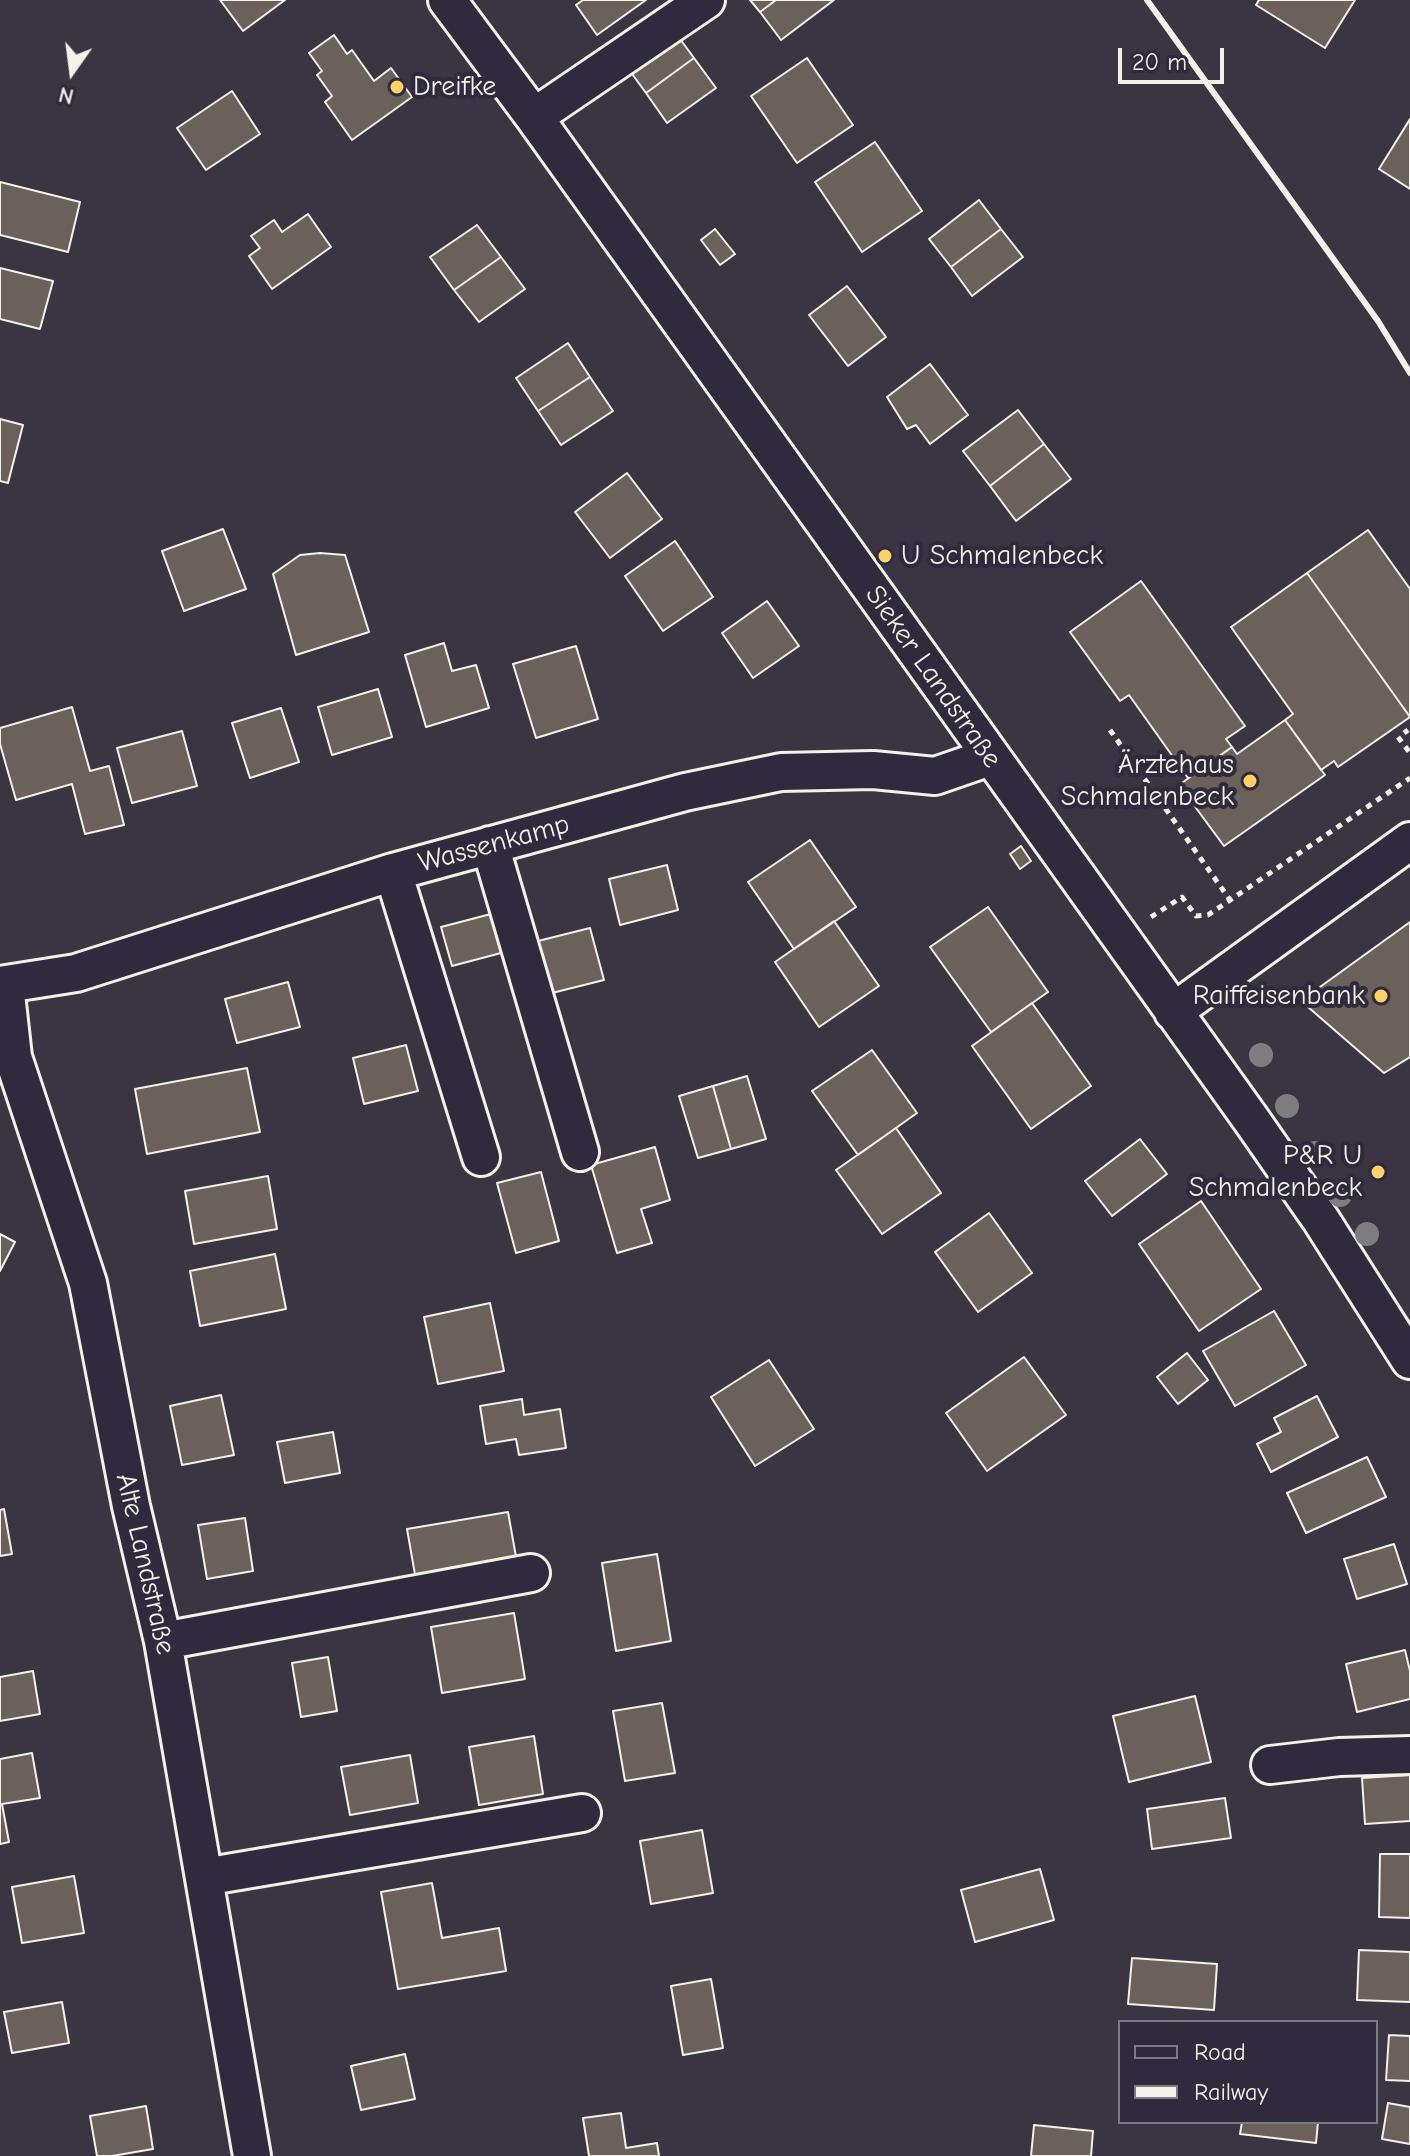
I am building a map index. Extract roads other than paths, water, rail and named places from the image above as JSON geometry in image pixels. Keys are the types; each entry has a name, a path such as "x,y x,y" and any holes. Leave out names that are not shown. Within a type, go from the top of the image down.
{"street":[{"name":"Sieker Landstraße","path":"447,0 534,117 1321,1220 1410,1360"},
{"path":"534,117 706,0"},
{"name":"Wassenkamp","path":"3,985 76,973 393,872 685,792 781,772 873,770 935,776 990,757"},
{"path":"1173,1012 1410,841"},
{"path":"490,845 580,1152"},
{"path":"393,872 481,1157"},
{"name":"Alte Landstraße","path":"3,985 7,1059 88,1283 131,1506 163,1641 252,2156"},
{"path":"163,1641 531,1573"},
{"path":"1270,1765 1339,1757 1410,1755"},
{"path":"204,1877 582,1813"}],"railway":[{"path":"1147,0 1378,321 1410,373"}],"place":[{"name":"Dreifke","path":"397,87"},
{"name":"U Schmalenbeck","path":"885,556"},
{"name":"Ärztehaus Schmalenbeck","path":"1250,781"},
{"name":"Raiffeisenbank","path":"1381,996"},
{"name":"P&R U Schmalenbeck","path":"1378,1172"}]}
